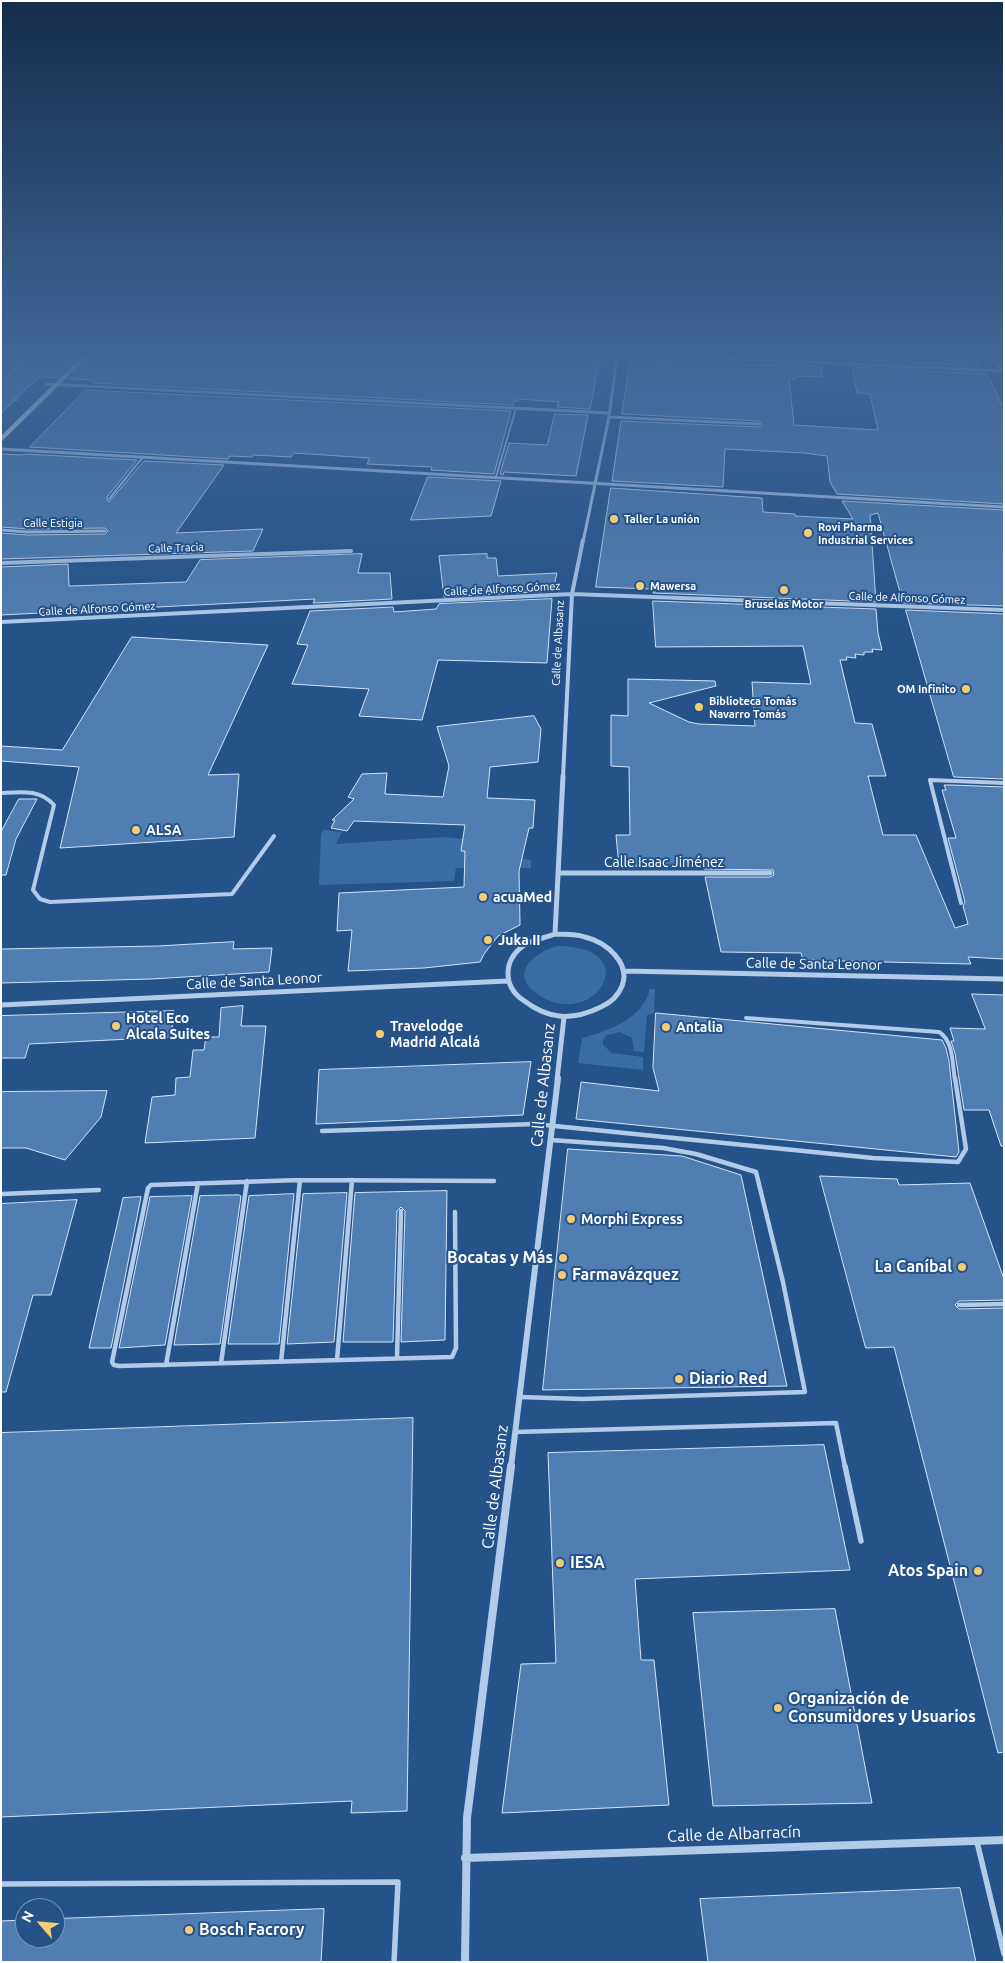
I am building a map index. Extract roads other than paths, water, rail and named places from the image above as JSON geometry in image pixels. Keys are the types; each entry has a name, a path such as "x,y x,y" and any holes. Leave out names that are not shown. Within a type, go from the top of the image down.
{"street":[{"path":"1,449 1004,507"},
{"name":"Calle de Albasanz","path":"555,934 572,594 602,449"},
{"name":"Calle Estigia","path":"1,530 28,532 105,531"},
{"name":"Calle Tracia","path":"1,563 351,551"},
{"name":"Calle de Alfonso Gómez","path":"1,622 572,594 1004,610"},
{"name":"Calle Isaac Jiménez","path":"558,873 770,874"},
{"path":"555,934 574,934 592,939 607,947 618,958 624,971 623,985 616,998 602,1008 584,1015 564,1017 544,1013 527,1006 514,994 507,981 507,968 513,956 523,945 538,938 555,934"},
{"name":"Calle de Santa Leonor","path":"624,971 1004,979"},
{"name":"Calle de Santa Leonor","path":"1,1005 507,981"},
{"name":"Calle de Albasanz","path":"465,1962 467,1818 516,1432 564,1017"},
{"name":"Calle de Albarracín","path":"465,1858 1004,1840"}],"lane":[{"path":"496,477 504,449"},
{"path":"109,498 143,457"},
{"path":"961,904 930,780 1004,783"},
{"path":"1,793 36,792 49,797 54,805 33,890 37,898 45,902 58,903 232,894 274,836"},
{"path":"322,1131 552,1125 873,1158 958,1162 963,1156 966,1149 950,1042 946,1036 939,1032 746,1018"},
{"path":"520,1397 592,1398 805,1392 783,1282 756,1172 696,1154 663,1148 551,1140"},
{"path":"280,1362 300,1180"},
{"path":"455,1212 455,1354 452,1357 119,1366 112,1362 148,1188 156,1184 300,1180 494,1182"},
{"path":"337,1360 352,1180"},
{"path":"221,1363 247,1181"},
{"path":"166,1365 198,1183"},
{"path":"1,1194 99,1190"},
{"path":"397,1358 402,1211"},
{"path":"959,1305 1004,1304"},
{"path":"516,1432 836,1423 861,1541"},
{"path":"977,1841 1004,1954"},
{"path":"1,1884 398,1882 394,1962"}],"place":[{"name":"Taller La unión","path":"614,519"},
{"name":"Rovi Pharma Industrial Services","path":"808,533"},
{"name":"Mawersa","path":"640,586"},
{"name":"Bruselas Motor","path":"784,590"},
{"name":"OM Infinito","path":"966,689"},
{"name":"Biblioteca Tomás Navarro Tomás","path":"699,707"},
{"name":"ALSA","path":"136,830"},
{"name":"acuaMed","path":"483,897"},
{"name":"Juka II","path":"488,940"},
{"name":"Hotel Eco Alcala Suites","path":"116,1026"},
{"name":"Antalia","path":"666,1027"},
{"name":"Travelodge Madrid Alcalá","path":"380,1034"},
{"name":"Morphi Express","path":"571,1219"},
{"name":"Bocatas y Más","path":"563,1258"},
{"name":"La Caníbal","path":"962,1267"},
{"name":"Farmavázquez","path":"562,1275"},
{"name":"Diario Red","path":"679,1379"},
{"name":"IESA","path":"560,1563"},
{"name":"Atos Spain","path":"978,1571"},
{"name":"Organización de Consumidores y Usuarios","path":"778,1708"},
{"name":"Bosch Facrory","path":"189,1930"}]}
